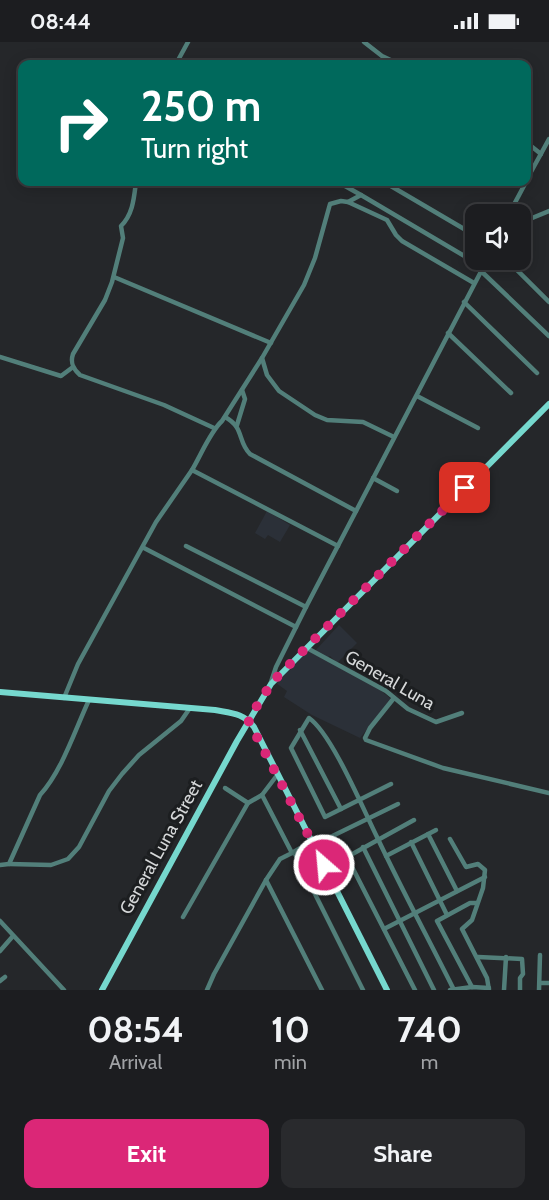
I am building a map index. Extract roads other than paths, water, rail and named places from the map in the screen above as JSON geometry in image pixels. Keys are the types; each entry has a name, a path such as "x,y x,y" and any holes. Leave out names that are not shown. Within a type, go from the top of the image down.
{"main road":[{"name":"General Luna Street","path":"102,990 139,917 248,720 271,684 549,404"},
{"path":"0,692 190,708 237,714 248,720 278,774 387,990"}],"street":[{"path":"178,60 188,42"},
{"path":"364,42 390,60"},
{"path":"531,172 549,139"},
{"path":"531,146 541,154"},
{"path":"136,186 133,206 122,226 123,238 114,277 105,300 73,354 71,360 73,367 80,375 164,405 214,428"},
{"path":"345,186 465,259"},
{"path":"391,186 465,230"},
{"path":"514,204 523,186"},
{"path":"348,202 361,195"},
{"path":"64,698 78,664 144,548 156,522 192,470 214,428 225,417 262,358 304,285 315,258 330,204 348,202 387,220 402,241 474,283"},
{"path":"531,219 548,212"},
{"path":"271,684 276,667 306,607 481,270"},
{"path":"483,270 549,336"},
{"path":"517,270 549,302"},
{"path":"114,277 271,343"},
{"path":"464,302 537,373"},
{"path":"448,333 511,393"},
{"path":"0,357 61,376 73,367"},
{"path":"262,358 267,375 279,391 315,415 327,420 363,422 394,437"},
{"path":"237,425 245,399 242,390"},
{"path":"417,396 478,428"},
{"path":"225,417 237,425 250,454 356,511"},
{"path":"192,470 338,546"},
{"path":"373,478 397,491"},
{"path":"186,546 306,607"},
{"path":"144,548 296,627"},
{"name":"General Luna","path":"307,648 386,691 408,709 436,722 462,713"},
{"path":"394,699 370,728 366,740 443,768 549,793"},
{"path":"9,864 40,795 47,788 56,771 88,700"},
{"path":"0,865 51,865 71,857 79,847 109,790 139,755 181,722 190,708"},
{"path":"391,784 359,800 325,817 291,748 309,718 316,724 339,762 359,800 452,989 472,987 489,989 488,978 462,929 472,920 483,888 485,870 482,865 477,864 466,867 450,840"},
{"path":"300,730 341,809"},
{"path":"183,917 248,803 262,795 278,774"},
{"path":"225,788 248,803"},
{"path":"262,795 363,990"},
{"path":"207,990 266,880 280,859 398,804"},
{"path":"414,820 347,857 415,990"},
{"path":"386,856 436,830"},
{"path":"428,834 457,891"},
{"path":"411,842 447,915"},
{"path":"363,848 434,990"},
{"path":"384,929 485,877"},
{"path":"266,880 322,990"},
{"path":"472,987 438,922 471,903 477,903"},
{"path":"0,921 64,990"},
{"path":"0,951 13,936"},
{"path":"540,955 540,990"},
{"path":"478,957 506,957 523,960 520,990"},
{"path":"504,990 506,957"},
{"path":"0,981 5,977"},
{"path":"540,983 549,983"}]}
